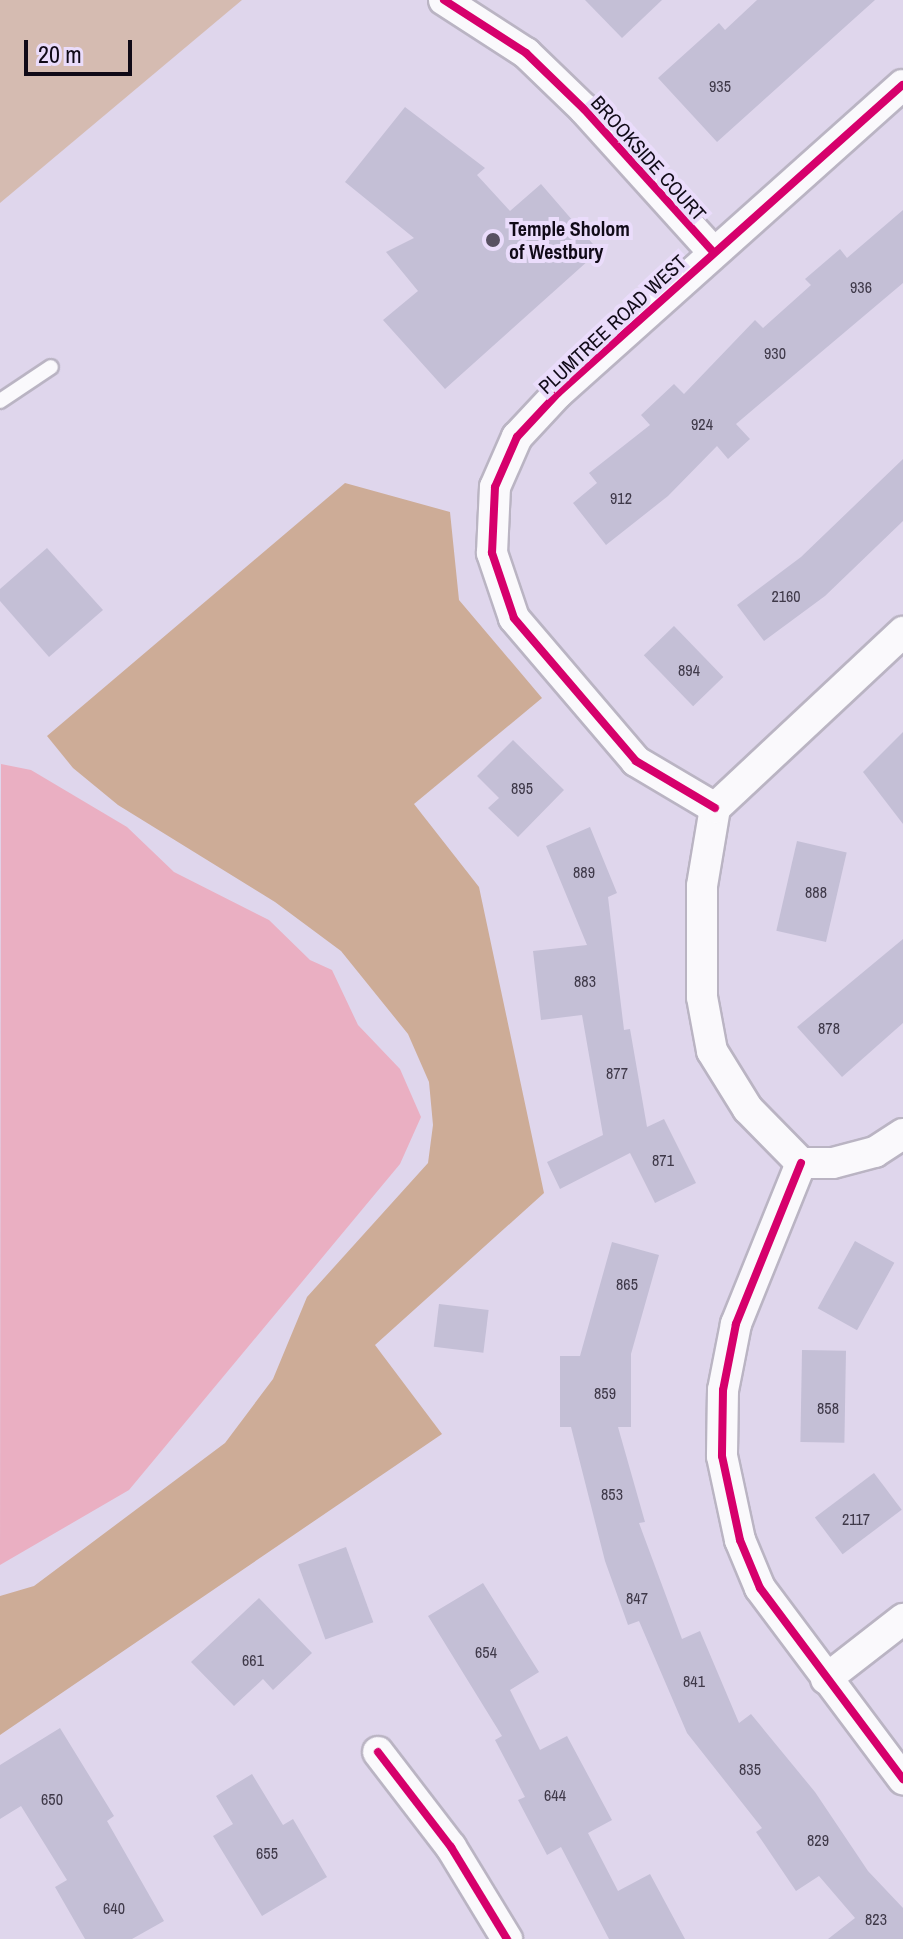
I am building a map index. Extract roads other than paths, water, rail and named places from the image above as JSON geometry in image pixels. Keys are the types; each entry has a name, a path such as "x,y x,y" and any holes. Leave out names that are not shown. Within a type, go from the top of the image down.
{"street":[{"name":"BROOKSIDE COURT","path":"444,0 526,53 584,109 713,252"},
{"name":"PLUMTREE ROAD WEST","path":"715,808 636,761 549,664 514,618 492,553 495,487 517,437 713,252 903,85"},
{"path":"903,632 715,808 702,886 702,997 712,1051 748,1109 801,1163 833,1163 875,1152 903,1134"},
{"path":"801,1163 736,1324 723,1390 722,1456 740,1540 760,1588 903,1779"},
{"path":"826,1679 903,1619"},
{"path":"378,1752 451,1847 507,1939"}],"lane":[{"path":"0,401 51,367"}],"place":[{"name":"Temple Sholom of Westbury","path":"493,240"}]}
